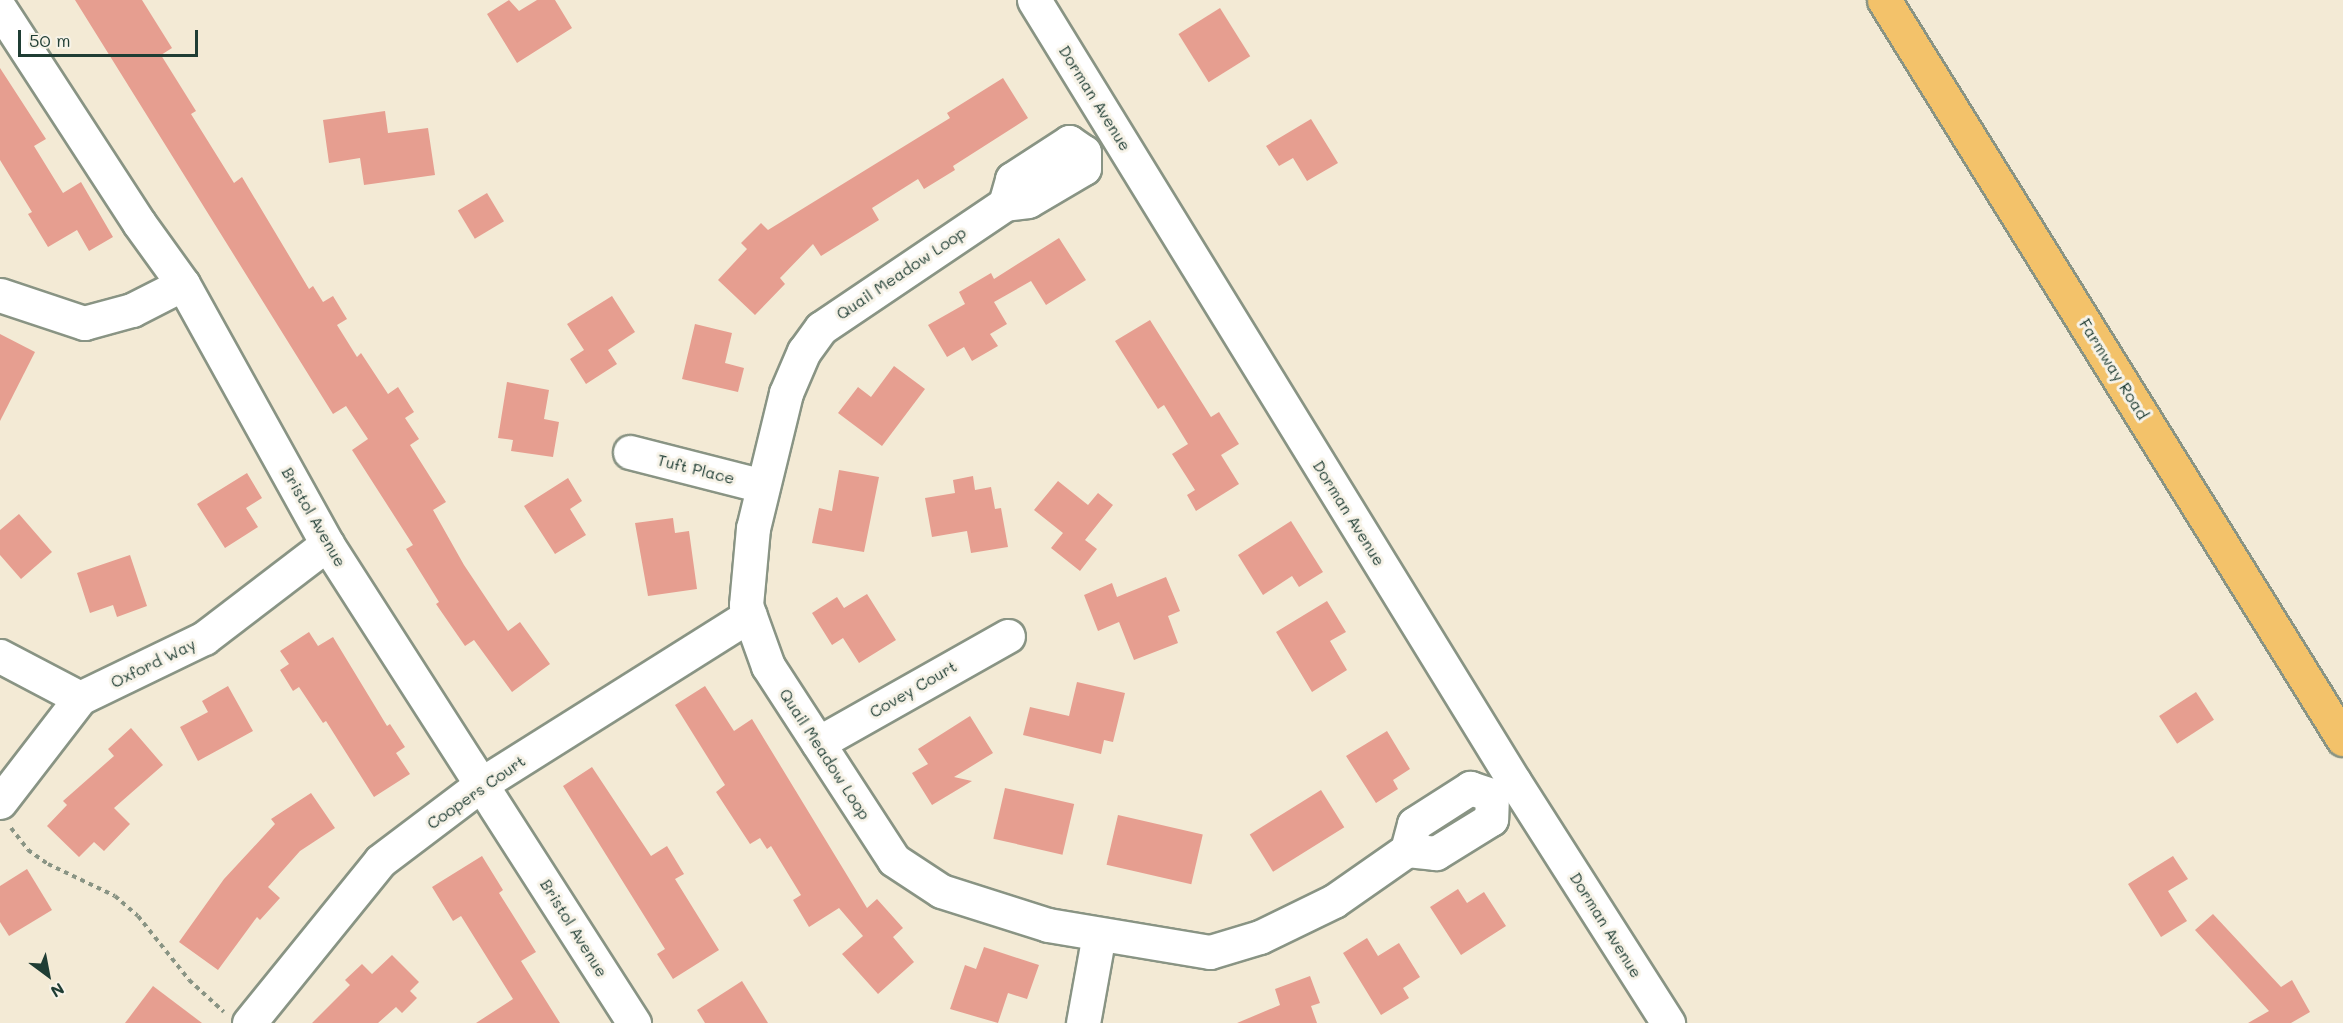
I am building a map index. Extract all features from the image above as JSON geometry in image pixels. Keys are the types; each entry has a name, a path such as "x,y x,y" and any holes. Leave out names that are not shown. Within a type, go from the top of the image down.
{"main road":[{"name":"Farmway Road","path":"1884,0 2343,739"}],"street":[{"name":"Dorman Avenue","path":"1034,0 1116,134 1503,788 1668,1023"},
{"name":"Bristol Avenue","path":"0,9 139,224 183,284 327,544 483,783 634,1023"},
{"name":"Quail Meadow Loop","path":"1116,134 1084,152 1069,142 1012,179 1005,204 821,328 804,351 786,393 753,528 746,605 768,666 894,860 941,891 1048,925 1099,934 1210,952 1260,937 1334,901 1407,850 1414,824 1470,788 1503,788"},
{"path":"0,295 84,323 132,310 183,284"},
{"name":"Tuft Place","path":"630,452 763,486"},
{"name":"Oxford Way","path":"2,811 80,698 204,638 327,544"},
{"name":"Coopers Court","path":"250,1022 380,861 483,783 750,615"},
{"name":"Covey Court","path":"818,743 1008,636"},
{"path":"0,656 80,698"},
{"path":"1083,1023 1099,934"}],"path":[{"path":"2,811 28,850 116,896 208,998 225,1012 250,1022"}],"building":[{"path":"75,0 142,0 172,48 161,55 196,111 191,114 234,183 242,177 309,289 313,286 323,302 333,296 347,319 337,325 357,357 361,353 388,394 398,387 414,412 405,418 419,439 410,445 446,502 433,510 464,565 508,631 520,622 550,664 512,692 474,640 465,646 436,604 439,602 406,549 413,545 352,450 368,439 346,406 333,414"},
{"path":"509,0 519,11 537,0 555,0 572,28 517,63 487,14"},
{"path":"1220,8 1250,56 1209,82 1178,34"},
{"path":"0,68 46,139 34,146 63,193 81,182 113,237 89,251 77,230 48,247 28,214 32,212 0,160"},
{"path":"1003,78 1028,118 953,166 955,170 924,189 918,179 872,208 879,220 821,256 813,244 780,278 785,284 755,315 718,280 747,249 741,243 761,223 768,230 950,118 947,113"},
{"path":"385,111 388,133 428,128 435,175 364,185 360,158 329,163 323,120"},
{"path":"1311,119 1338,163 1307,181 1293,158 1279,166 1266,146"},
{"path":"487,193 504,221 475,239 458,211"},
{"path":"1059,238 1086,280 1046,305 1031,281 994,302 1007,324 990,334 998,346 972,361 964,347 947,357 928,325 965,304 959,292 991,273 994,279"},
{"path":"612,296 635,332 608,350 617,364 586,384 570,359 584,350 567,324"},
{"path":"1150,320 1211,417 1219,412 1239,444 1221,455 1239,484 1196,511 1187,495 1195,490 1172,454 1188,444 1164,405 1158,409 1115,341"},
{"path":"695,324 732,333 725,363 744,368 738,392 682,379"},
{"path":"0,334 35,352 0,421"},
{"path":"894,366 925,389 882,446 838,413 858,387 871,397"},
{"path":"507,382 549,390 544,419 559,422 553,457 511,451 513,440 498,438"},
{"path":"839,470 879,477 864,552 812,543 819,508 832,511"},
{"path":"247,473 262,498 246,508 258,527 225,548 197,504"},
{"path":"973,476 975,490 991,487 995,509 1001,508 1008,547 971,553 967,531 932,537 925,498 955,493 953,480"},
{"path":"568,478 582,501 570,509 586,535 555,554 524,506"},
{"path":"1058,481 1088,505 1098,493 1113,505 1085,540 1097,549 1080,571 1051,548 1063,533 1034,510"},
{"path":"19,514 52,552 21,579 0,555 0,530"},
{"path":"673,518 675,533 689,531 697,589 648,596 635,523"},
{"path":"1291,521 1323,572 1299,587 1292,576 1263,595 1238,555"},
{"path":"130,555 147,606 117,617 113,605 90,613 77,573"},
{"path":"1166,577 1180,611 1168,616 1178,643 1134,660 1119,622 1098,631 1084,595 1112,583 1117,597"},
{"path":"867,594 896,640 859,663 843,638 832,645 812,613 837,597 844,608"},
{"path":"1327,601 1346,632 1330,641 1347,670 1312,692 1276,632"},
{"path":"309,632 318,646 333,637 387,726 390,724 405,747 396,753 410,774 374,797 326,721 323,723 299,687 293,691 280,670 289,664 280,651"},
{"path":"1077,682 1125,693 1113,742 1104,740 1101,754 1023,735 1030,707 1069,716"},
{"path":"228,686 253,731 198,761 180,727 208,712 202,701"},
{"path":"705,686 734,731 752,719 867,908 877,899 903,928 893,937 914,962 878,994 842,954 863,936 839,908 809,927 793,900 801,895 771,846 767,849 760,838 750,844 716,792 725,785 675,705"},
{"path":"2196,692 2214,720 2177,744 2159,716"},
{"path":"970,716 993,753 954,777 972,781 932,805 912,773 928,764 918,749"},
{"path":"131,728 163,765 114,808 130,824 104,851 94,842 79,857 47,826 67,805 63,801 114,756 108,749"},
{"path":"1387,731 1410,769 1393,780 1398,789 1376,803 1346,756"},
{"path":"592,767 651,856 667,846 684,874 675,879 719,950 673,979 657,954 665,949 563,786"},
{"path":"1005,788 1074,804 1062,855 993,839"},
{"path":"1321,790 1344,827 1273,872 1250,835"},
{"path":"311,793 335,828 300,851 268,887 280,898 260,920 257,917 218,970 179,942 224,879 275,824 271,819"},
{"path":"1118,815 1203,835 1191,884 1107,865"},
{"path":"482,856 503,890 499,893 536,952 521,961 560,1023 476,1023 513,999 461,916 453,921 432,887"},
{"path":"2173,856 2188,879 2168,891 2187,921 2161,937 2128,884"},
{"path":"27,869 52,910 9,936 0,922 0,886"},
{"path":"1458,889 1467,903 1484,892 1506,926 1461,955 1430,907"},
{"path":"2213,914 2281,987 2292,980 2310,1012 2291,1023 2248,1023 2269,1011 2195,930"},
{"path":"1367,938 1378,956 1399,943 1420,977 1403,988 1409,998 1381,1015 1343,953"},
{"path":"984,947 1039,965 1027,999 1008,993 998,1023 950,1009 965,965 976,969"},
{"path":"392,955 419,982 410,991 417,998 402,1013 396,1007 378,1023 312,1023 350,985 345,980 362,964 372,974"},
{"path":"1310,976 1320,1003 1311,1006 1317,1023 1237,1023 1280,1005 1275,989"},
{"path":"742,981 768,1023 705,1023 697,1010"},
{"path":"153,986 202,1023 125,1023"}]}
